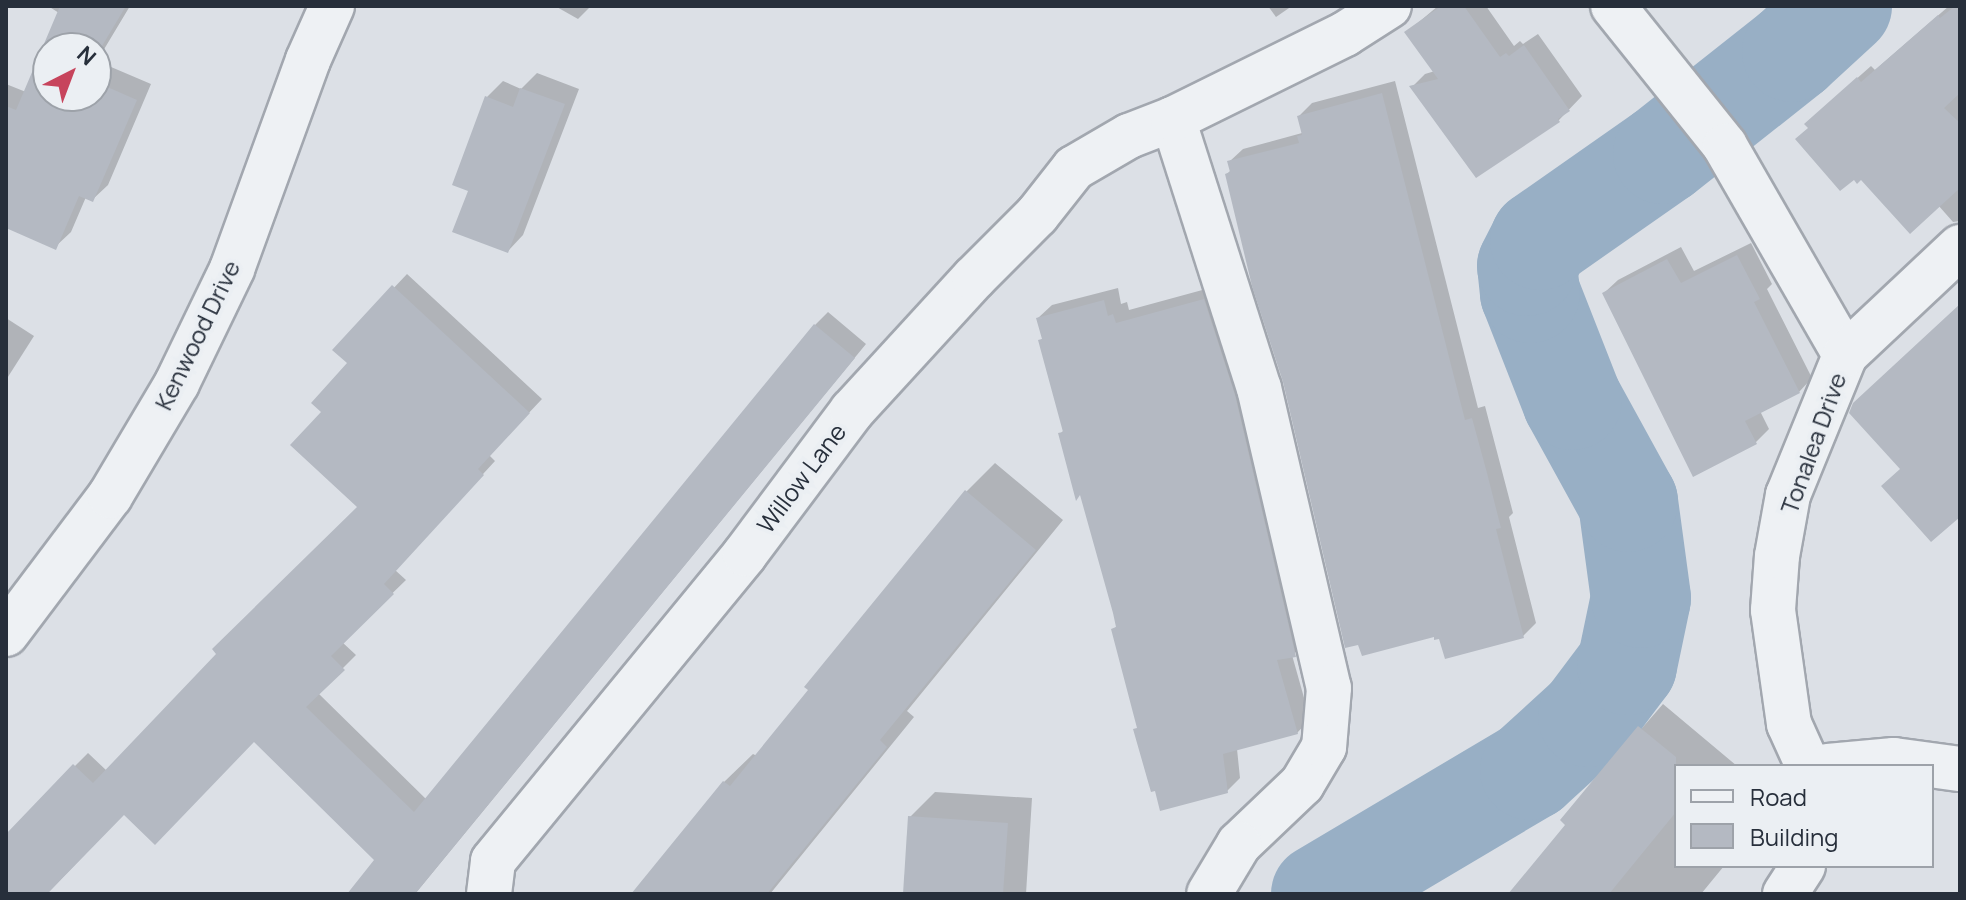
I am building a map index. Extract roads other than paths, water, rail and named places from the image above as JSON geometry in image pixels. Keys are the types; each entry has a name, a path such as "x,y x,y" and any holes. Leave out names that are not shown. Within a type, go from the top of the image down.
{"street":[{"name":"Kenwood Drive","path":"6,634 110,496 177,383 232,269 308,60 332,6"},
{"name":"Willow Lane","path":"489,894 493,861 745,554 852,411 974,278 1037,215 1074,168 1129,136 1173,119 1345,34 1389,6"},
{"name":"Tonalea Drive","path":"1613,6 1725,146 1845,355"},
{"path":"1173,119 1259,388 1329,688 1324,747 1302,784 1239,844 1209,894"},
{"name":"Tonalea Drive","path":"1807,764 1789,724 1773,610 1777,556 1788,495 1845,355 1960,247"},
{"path":"1850,764 1894,760 1923,764"},
{"path":"1934,765 1960,769"},
{"path":"1785,894 1802,868"}],"waterway":[{"path":"1321,894 1530,770 1588,717 1627,665 1641,598 1628,502 1572,400 1530,293 1527,266 1540,240 1663,154 1792,52 1842,6"}]}
